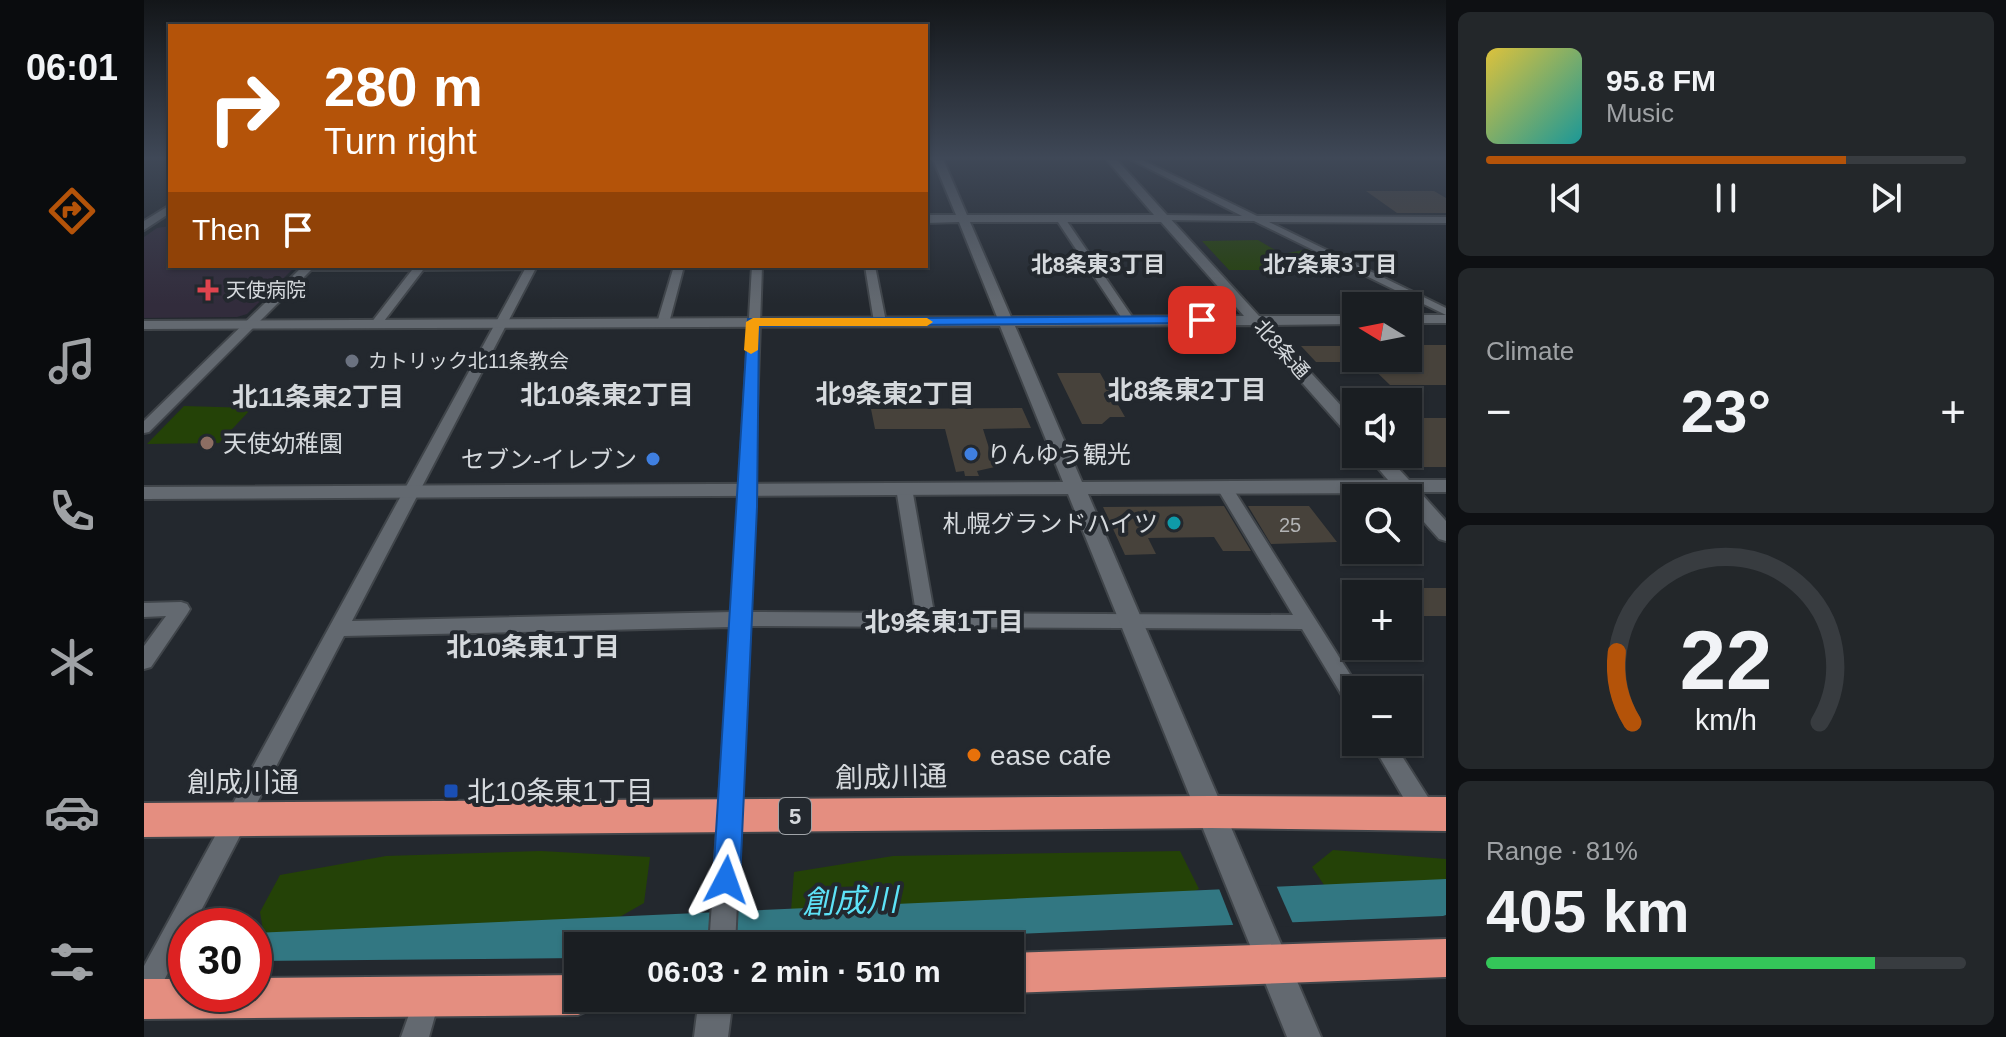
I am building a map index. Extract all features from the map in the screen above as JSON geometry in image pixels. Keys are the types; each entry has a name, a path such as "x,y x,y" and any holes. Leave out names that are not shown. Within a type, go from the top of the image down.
{"highway":[{"name":"創成川通","path":"144,820 1211,812 1436,814"},
{"path":"1024,973 1446,958"},
{"path":"151,983 427,996 564,995"}],"street":[{"path":"958,207 1304,1037"},
{"name":"北8条通","path":"1155,207 1342,417"},
{"path":"1234,207 1446,312"},
{"path":"146,223 168,209"},
{"path":"928,219 1446,220"},
{"path":"1061,219 1129,321"},
{"path":"146,223 168,221"},
{"path":"144,429 307,268"},
{"path":"377,323 418,268"},
{"path":"144,992 531,268"},
{"path":"663,323 678,268"},
{"path":"723,932 757,268"},
{"path":"870,268 880,322"},
{"path":"1422,319 1446,319"},
{"path":"144,325 1342,320"},
{"path":"1387,468 1401,484"},
{"path":"1422,486 1446,486"},
{"path":"144,493 1342,487"},
{"path":"904,488 926,621"},
{"path":"1225,488 1342,678"},
{"path":"1422,507 1446,534"},
{"path":"144,610 181,609 144,661"},
{"path":"337,629 740,621 1307,622"},
{"path":"1392,756 1436,814"},
{"path":"415,1037 427,996"},
{"path":"711,1037 714,1012"}],"shaded area":[{"name":"天使病院","path":"168,226 168,268 294,268 247,314 237,317 144,318 144,237 157,228"}],"green space":[{"path":"1258,240 1282,254 1309,249 1333,261 1310,266 1313,270 1229,270 1202,241"},
{"path":"184,406 252,408 219,443 147,444"},
{"path":"1333,850 1446,859 1446,901 1332,897 1312,867"},
{"path":"541,851 650,857 644,903 594,932 564,932 564,945 272,936 272,908 262,908 280,875 386,856"},
{"path":"1180,851 1199,889 1118,923 791,911 794,872 893,856"}],"water":[{"path":"1446,879 1446,915 1443,916 1024,934 564,932 564,958 272,961 272,932"}],"pier":[{"path":"1276,885 1294,926 1234,927 1218,886"}],"building":[{"path":"1389,207 1446,207 1446,213 1397,213"},
{"path":"1422,345 1446,345 1446,385 1390,385 1377,372 1422,372"},
{"path":"1301,346 1342,346 1342,362 1316,362"},
{"path":"1057,373 1100,373 1125,417 1110,417 1102,424 1082,424"},
{"path":"1022,408 1031,428 983,429 995,467 977,471 979,476 956,472 945,429 875,429 871,409"},
{"path":"1422,418 1446,418 1446,467 1422,467"},
{"name":"札幌グランドハイツ","path":"1224,506 1251,551 1223,551 1214,537 1148,538 1156,554 1125,555 1103,507"},
{"path":"1248,506 1309,506 1337,542 1271,544"},
{"path":"1422,588 1446,588 1446,616 1424,616"}],"slow traffic":[{"path":"751,350 753,322 927,322"}],"place":[{"name":"天使病院","path":"208,290"},
{"name":"カトリック北11条教会","path":"352,361"},
{"name":"天使幼稚園","path":"207,443"},
{"name":"りんゆう観光","path":"971,454"},
{"name":"セブン-イレブン","path":"653,459"},
{"name":"札幌グランドハイツ","path":"1174,523"},
{"name":"ease cafe","path":"974,755"},
{"name":"北10条東1丁目","path":"451,791"}],"district":[{"name":"北8条東3丁目","path":"1098,264"},
{"name":"北7条東3丁目","path":"1330,264"},
{"name":"北8条東2丁目","path":"1187,390"},
{"name":"北9条東2丁目","path":"895,394"},
{"name":"北10条東2丁目","path":"607,395"},
{"name":"北11条東2丁目","path":"318,397"},
{"name":"北9条東1丁目","path":"944,622"},
{"name":"北10条東1丁目","path":"533,647"}],"route":[{"path":"726,880 748,507 746,490 753,322 1202,320"}],"water label":[{"name":"創成川","path":"850,901"}]}
